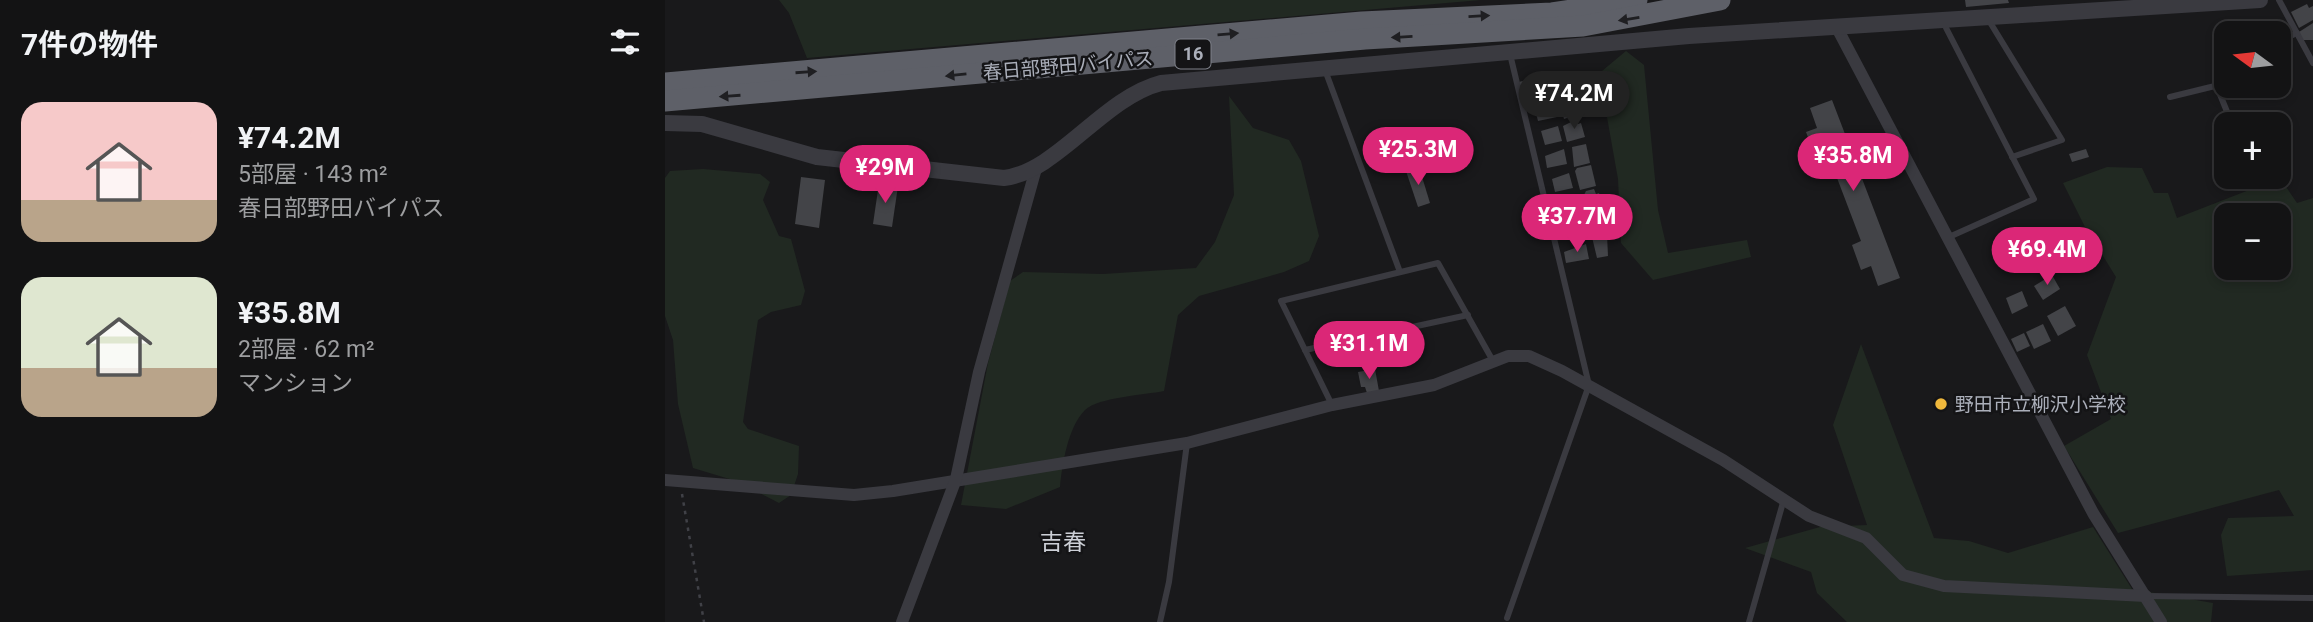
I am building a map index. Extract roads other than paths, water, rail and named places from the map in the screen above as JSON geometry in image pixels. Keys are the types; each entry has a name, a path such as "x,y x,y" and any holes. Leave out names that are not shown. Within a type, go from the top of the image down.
{"highway":[{"name":"春日部野田バイパス","path":"665,83 1349,23 1552,13 1637,0"},
{"name":"春日部野田バイパス","path":"665,101 1352,40 1583,26 1720,0"}],"street":[{"path":"665,123 702,124 817,157 868,165 1004,178 1014,177 1037,165 1143,88 1200,78 1986,16 2048,6 2260,0"},
{"path":"1836,26 2093,513 2161,622"},
{"path":"902,622 956,479 979,372 1037,165"},
{"path":"665,480 854,495 1187,443 1332,405 1434,385 1508,356 1529,356 1589,385 1745,473 1809,516 1866,538 1903,575 1917,581 1944,586 2146,596"}],"lane":[{"path":"2279,0 2313,63"},
{"path":"1986,16 2062,140 2012,157"},
{"path":"1942,18 2034,199 1949,237"},
{"path":"2291,36 2297,33"},
{"path":"1507,618 1589,385 1510,52"},
{"path":"1324,67 1400,272"},
{"path":"2170,97 2214,86"},
{"path":"1332,405 1281,301 1438,262 1494,363"},
{"path":"1305,350 1468,316"},
{"path":"1160,622 1169,582 1187,443"},
{"path":"1749,622 1784,499"},
{"path":"2146,596 2313,598"}],"place":[{"name":"野田市立柳沢小学校","path":"1941,404"}],"district":[{"name":"吉春","path":"1063,542"}]}
